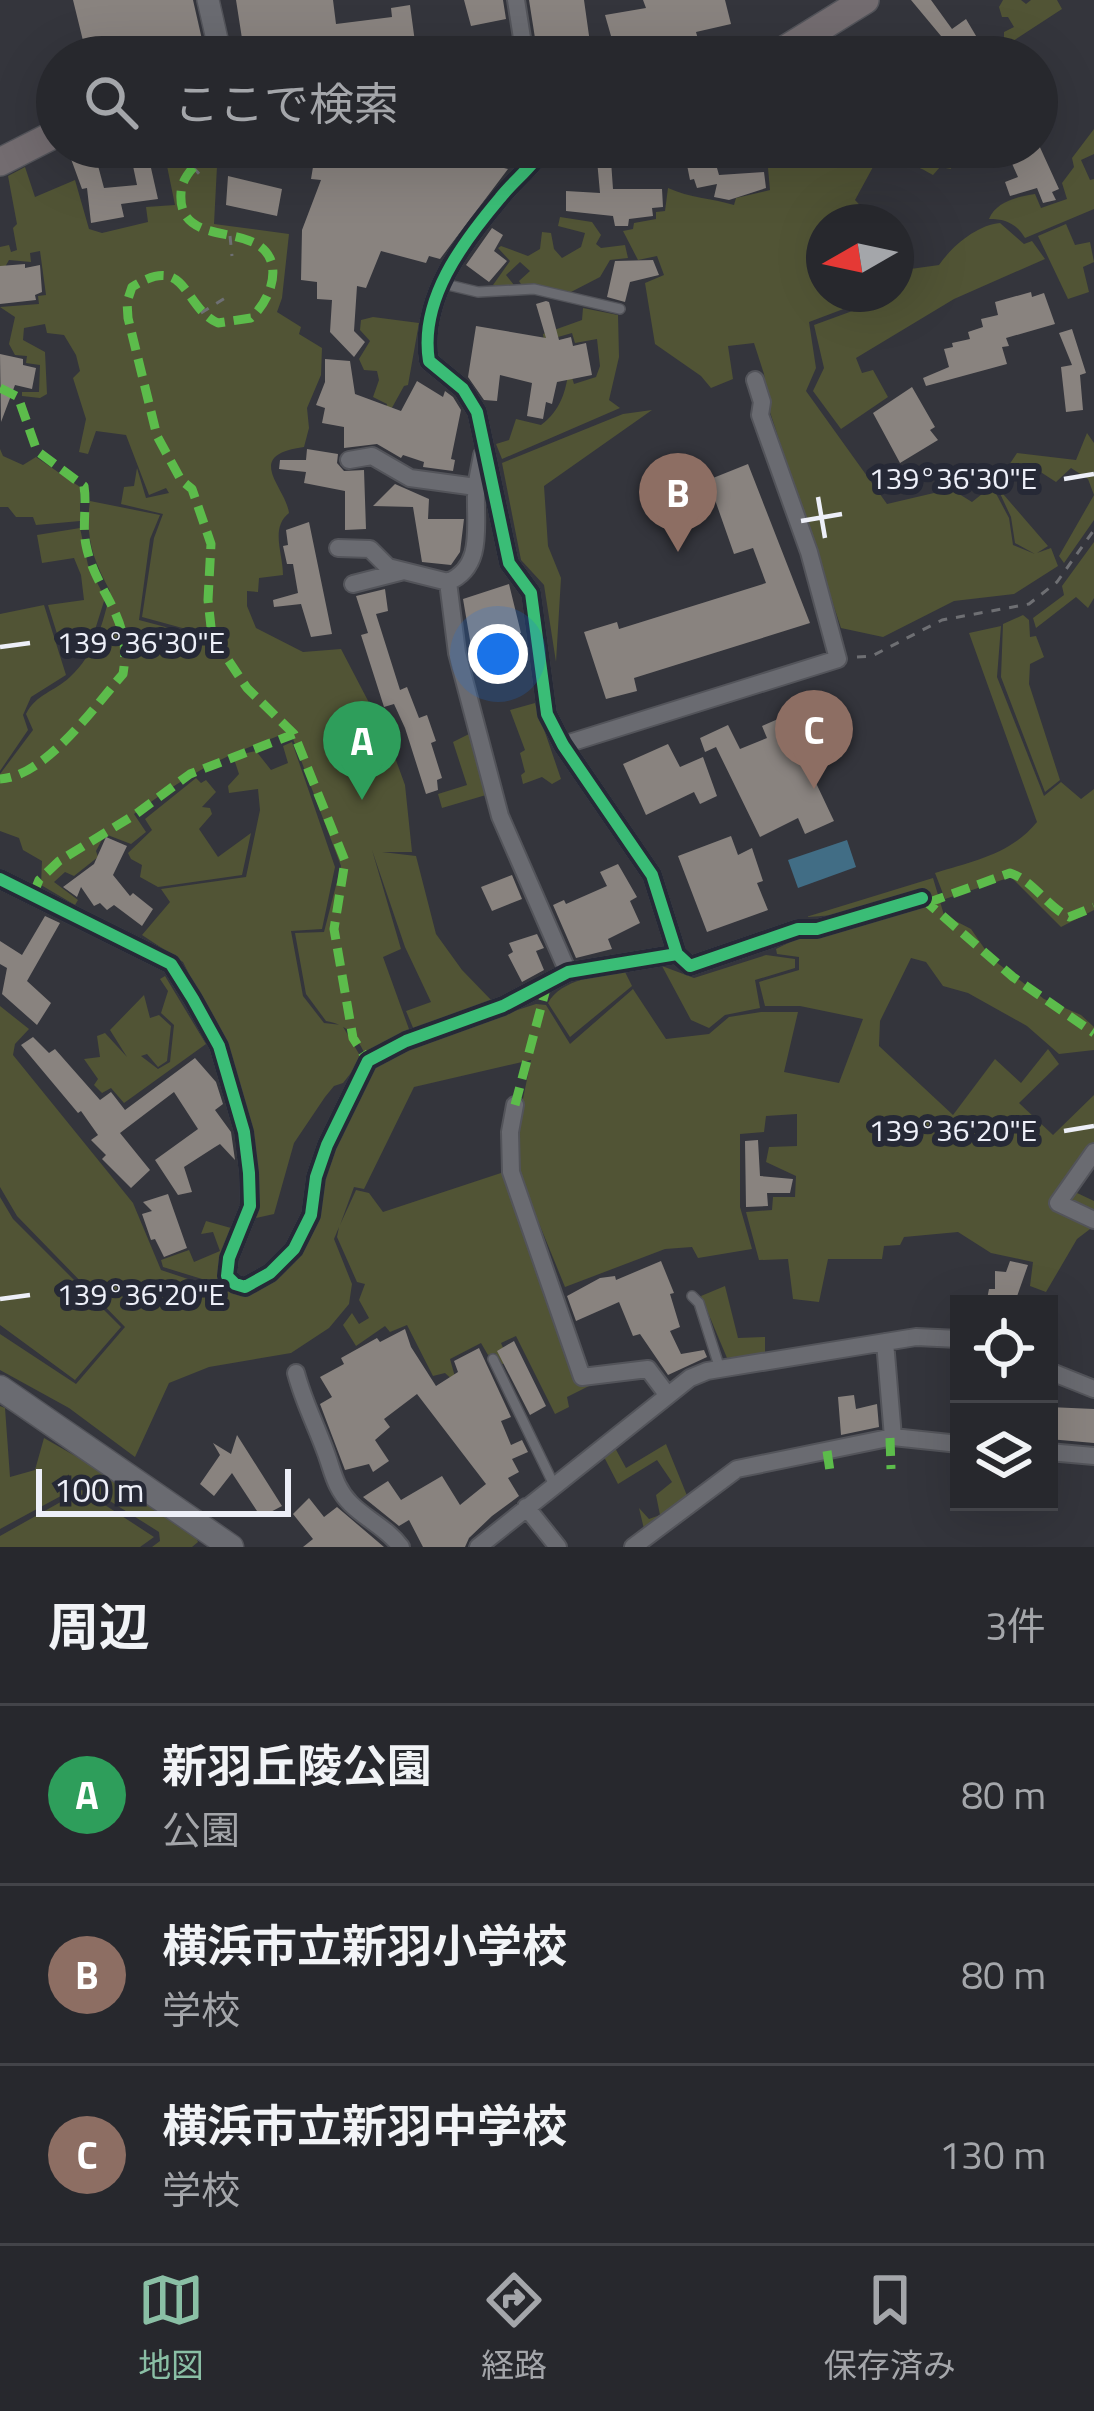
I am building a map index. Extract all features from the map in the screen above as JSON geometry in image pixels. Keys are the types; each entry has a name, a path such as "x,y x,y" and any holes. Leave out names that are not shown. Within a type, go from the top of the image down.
{"main road":[{"path":"799,36 836,8 865,0"},
{"path":"0,162 36,144"},
{"path":"0,1388 231,1547"}],"street":[{"path":"208,0 216,36"},
{"path":"516,0 522,36"},
{"path":"526,168 440,284 430,308 426,342 429,361 463,389 477,412 509,563 531,593 548,715 563,745 652,875 677,954 690,966 798,929 817,928 922,898"},
{"path":"563,745 838,659 809,552 760,415 762,402 755,380"},
{"path":"338,548 370,549 388,567 448,582 461,576 472,562 478,530 476,488 483,447"},
{"path":"349,460 372,456 410,478 476,488"},
{"path":"353,584 405,571"},
{"path":"448,582 457,653 500,816 568,972"},
{"path":"0,879 171,964 193,999 219,1046 244,1132 250,1206 229,1258 227,1276 245,1287 270,1273 294,1249 311,1215 327,1145 368,1061 406,1041 503,1006 568,972 677,954"},
{"path":"515,1105 508,1154 511,1172 581,1378 648,1369 667,1394"},
{"path":"1094,1152 1058,1203 1094,1220"},
{"path":"478,1547 690,1378 916,1337 950,1339"},
{"path":"885,1342 893,1437"},
{"path":"296,1373 307,1414 327,1454 331,1478 350,1504 401,1547"},
{"path":"1058,1375 1094,1389"},
{"path":"633,1547 737,1469 893,1437 950,1443"},
{"path":"1058,1453 1094,1456"},
{"path":"526,1507 558,1547"}],"lane":[{"path":"440,284 478,292 534,289 620,308"},
{"path":"692,1296 699,1303 720,1369"},
{"path":"493,1359 554,1485"}],"path":[{"path":"195,168 202,177"},
{"path":"230,236 232,256"},
{"path":"201,313 225,298"},
{"path":"838,659 872,656 942,620 1028,604 1057,582 1094,530"}],"green space":[{"path":"1003,0 1026,4 1057,0 1062,9 1021,36 1004,36 1014,27 999,7"},
{"path":"1094,129 1094,154 1081,160 1090,180 1094,179 1094,209 1025,238 1010,223 989,219 1002,204 1021,197 1035,194 1041,208 1067,199 1062,183 1074,167 1072,158"},
{"path":"25,167 35,197 75,180 89,229 102,233 148,222 146,207 175,205 167,168 217,168 214,224 289,234 277,312 322,348 321,375 307,408 304,447 285,451 271,465 289,513 279,533 283,575 259,578 258,592 247,591 247,606 256,628 303,652 341,649 389,741 405,785 412,852 382,852 416,856 436,934 493,1002 414,1030 406,1011 431,1002 405,947 372,850 401,949 383,957 414,1043 536,1004 546,1005 570,1044 633,989 666,1039 709,1034 729,1017 798,1012 784,1072 839,1083 863,1019 800,1006 765,1006 759,982 799,970 799,957 777,954 776,949 804,935 815,938 844,927 836,915 806,917 933,878 944,915 971,929 991,958 1044,999 1081,1015 1094,1027 1094,1050 1059,1054 1027,1026 968,993 943,986 926,962 911,958 880,1021 879,1046 953,1115 995,1059 1021,1083 1048,1049 1059,1064 1019,1103 1053,1135 1094,1095 1094,1167 1075,1192 1094,1201 1094,1226 1077,1239 1046,1292 1030,1286 1033,1262 991,1253 958,1232 904,1237 900,1245 884,1246 882,1259 828,1259 819,1302 793,1299 788,1259 759,1260 746,1212 772,1210 773,1197 795,1197 796,1176 766,1162 769,1147 797,1146 797,1114 766,1116 764,1132 740,1134 740,1207 752,1249 698,1258 692,1247 665,1249 565,1287 516,1167 514,1142 531,1060 414,1087 364,1189 354,1187 340,1225 356,1190 369,1193 383,1212 504,1172 576,1381 603,1379 567,1397 569,1407 555,1414 516,1336 501,1343 509,1362 502,1364 495,1353 488,1355 481,1343 450,1359 457,1384 445,1373 433,1376 407,1325 390,1332 385,1326 356,1346 343,1325 352,1313 359,1324 369,1318 359,1300 365,1284 357,1282 337,1237 339,1227 334,1239 352,1284 349,1304 329,1328 291,1353 209,1367 169,1383 135,1457 69,1408 0,1370 0,1334 76,1384 125,1327 17,1216 0,1187 0,1006 29,1029 15,1044 13,1055 133,1203 161,1270 224,1291 244,1294 298,1253 322,1171 371,1066 354,1037 326,1021 306,994 295,933 324,932 341,866 287,733 190,776 134,814 146,832 131,844 105,834 96,851 98,857 74,876 65,872 54,882 78,900 75,905 41,885 42,861 23,850 19,838 0,831 0,774 33,730 26,714 78,668 92,649 105,615 110,591 92,548 90,501 160,515 150,539 139,620 211,639 142,617 154,538 163,514 121,504 124,487 134,486 137,468 146,498 169,493 166,488 149,495 126,435 96,431 88,454 79,452 86,419 73,378 80,371 76,355 64,335 47,333 45,324 24,328 23,340 45,352 47,394 22,396 22,392 39,392 40,365 15,355 9,344 15,317 0,307 39,304 38,296 46,295 40,251 30,253 31,262 9,260 0,268 0,247 17,250 8,176"},
{"path":"768,168 872,168 855,200 859,204 806,204 806,312 836,312 809,322 816,368 806,391 887,504 951,489 972,502 992,486 1009,518 1013,545 1035,554 1015,543 1011,517 997,487 1048,546 1037,553 1051,548 1058,566 1014,594 954,601 883,637 841,628 768,406 754,343 728,346 733,379 711,388 655,344 645,283 664,275 657,256 638,260 623,231 665,211 668,188 734,205 736,198 770,190"},
{"path":"560,217 592,222 601,235 596,244 601,248 625,245 628,258 610,260 600,277 569,293 521,284 530,271 520,262 506,275 514,285 493,285 510,261 498,248 501,246 528,256 540,249 542,232 551,233 554,249 562,258 581,247 585,233 558,226"},
{"path":"1000,223 1024,244 1032,241 1045,259 954,299 856,358 862,373 873,370 888,397 841,429 813,391 824,368 814,325 850,312 914,312 914,268 939,265 983,228"},
{"path":"1066,224 1075,245 1090,242 1094,262 1083,267 1089,292 1068,299 1038,236"},
{"path":"583,308 618,315 619,357 609,400 620,408 502,459 496,444 509,440 516,419 541,425 553,413 569,368 574,384 596,377 600,366 597,339 575,343 572,333 544,341 543,334 582,320"},
{"path":"373,317 419,323 408,385 383,424 387,404 373,397 377,371 364,370 359,359 370,341 360,330 361,320"},
{"path":"652,410 544,486 548,546 561,578 556,662 544,585 521,560 502,463 623,414"},
{"path":"1087,433 1094,443 1094,495 1088,479 1071,468 1056,482 1039,471 1020,479 1003,474 1017,453 1076,460"},
{"path":"0,449 3,456 23,465 36,457 80,487 80,521 36,525 33,517 16,517 8,507 0,507"},
{"path":"1094,495 1094,520 1064,563 1059,556"},
{"path":"80,528 88,565 105,598 94,633 59,640 48,605 84,600 81,575 74,558 42,563 37,535"},
{"path":"1094,542 1094,598 1088,608 1076,597 1036,628 1033,618 1064,595 1062,586"},
{"path":"44,605 66,675 31,697 23,715 28,730 0,771 0,614"},
{"path":"1023,615 1044,657 1030,664 1029,684 1060,780 1045,792 1001,677 1003,624"},
{"path":"1001,626 997,677 1044,796 1061,782 1081,799 1094,789 1094,910 1061,927 1011,877 945,899 935,873 1004,849 1037,822 969,633"},
{"path":"535,703 561,779 552,784 542,777 523,784 521,775 525,772 520,753 525,750 510,710"},
{"path":"473,732 486,795 442,808 438,794 467,785 453,742"},
{"path":"292,742 335,867 322,929 291,931 303,996 324,1023 342,1025 362,1059 325,1097 294,1143 274,1214 256,1218 255,1140 230,1057 183,962 142,935 170,902 161,889 246,877 260,810 258,789 229,793 228,786 239,774 233,756 256,751 271,770 288,763 283,746"},
{"path":"196,778 201,783 206,780 216,792 202,807 210,808 212,814 199,829 218,857 251,833 242,875 158,887 140,877 142,865 128,853 152,830 145,819"},
{"path":"766,955 795,959 795,968 755,980 760,1008 725,1015 709,1028 691,1020 662,966 694,978"},
{"path":"624,970 632,986 570,1037 548,1003 554,995 582,980"},
{"path":"165,976 206,1044 124,1103 111,1088 102,1093 94,1085 98,1079 84,1059 100,1057 97,1036 105,1033 127,1057 110,1030 144,995 150,1018 159,1015 171,1026 167,1061 158,1067 147,1054 141,1056 158,1069 170,1062 174,1025 161,1013 168,991 160,979"},
{"path":"0,1197 13,1219 121,1327 75,1380 0,1325"},
{"path":"206,1221 231,1228 220,1266 228,1287 163,1267 161,1260 189,1250 194,1262 220,1251 213,1232 201,1234"},
{"path":"725,1286 738,1338 765,1337 765,1353 727,1358 701,1296"},
{"path":"0,1406 5,1408 10,1477 35,1470 44,1438 190,1522 198,1542 192,1547 152,1547 160,1541 159,1532 83,1484 0,1529"},
{"path":"666,1444 688,1498 644,1529 639,1508 649,1519 660,1515 656,1495 672,1482 657,1460 618,1484 603,1455 614,1446 626,1468"},
{"path":"82,1490 154,1537 140,1547 0,1547 0,1536"}],"water":[{"path":"847,840 856,867 798,888 788,860"}],"building":[{"path":"73,0 193,0 201,36 82,36"},
{"path":"236,0 333,0 336,24 392,17 391,8 410,5 414,36 242,36"},
{"path":"464,0 503,0 506,19 471,26"},
{"path":"529,0 584,0 589,36 535,36"},
{"path":"643,0 725,0 731,24 696,32 697,36 611,36 605,15 646,8"},
{"path":"911,0 931,0 952,29 966,19 976,36 941,36"},
{"path":"74,168 99,168 104,188 137,185 133,168 151,168 158,199 121,204 124,217 91,223 87,188 82,189"},
{"path":"313,168 508,169 440,259 429,256 426,263 381,251 366,288 357,286 354,331 365,342 354,357 330,332 332,300 317,299 317,282 301,280 302,230 321,180 311,179"},
{"path":"598,168 612,168 613,189 662,189 663,207 652,208 653,216 629,219 628,226 615,226 613,216 566,211 566,191 600,193"},
{"path":"688,168 717,168 719,175 764,172 766,188 729,200 714,197 717,184 697,188 694,179 690,180"},
{"path":"1014,168 1049,168 1059,189 1052,192 1056,200 1043,203 1037,188 1010,196 1005,182 1018,177"},
{"path":"228,176 282,189 277,216 226,205"},
{"path":"492,228 503,235 494,251 507,261 489,282 466,265"},
{"path":"653,260 659,275 630,282 625,302 607,297 615,261"},
{"path":"25,264 25,268 40,265 42,292 35,295 36,300 0,304 0,266"},
{"path":"1031,292 1032,297 1044,293 1055,324 1006,338 1009,346 1002,347 1007,364 926,386 923,378 949,367 944,349 970,339 968,332 983,327 981,319 998,315 995,302"},
{"path":"546,301 559,340 571,337 573,346 586,343 592,375 557,382 543,419 527,416 532,383 500,375 497,401 484,400 468,377 476,326 546,338 536,304"},
{"path":"1072,329 1086,373 1080,375 1083,410 1066,412 1061,367 1072,365 1059,333"},
{"path":"0,354 23,359 23,365 36,368 32,389 15,385 1,422"},
{"path":"325,359 350,361 355,394 401,411 417,381 443,397 445,391 453,397 461,410 453,471 423,467 424,462 401,458 377,444 344,448 344,427 322,423 325,408 316,405 325,382"},
{"path":"912,387 938,440 900,463 873,413"},
{"path":"307,449 338,454 337,463 344,471 364,470 366,529 345,530 345,491 304,483 306,472 279,469 280,460 306,460"},
{"path":"748,464 810,623 634,678 637,691 606,699 584,632 617,622 619,629 766,583 753,548 734,554 708,480"},
{"path":"395,484 429,499 428,519 464,519 460,552 451,565 422,562 413,507 373,506"},
{"path":"309,522 332,634 311,637 301,604 274,607 273,600 298,593 293,564 287,564 283,546 288,545 286,530"},
{"path":"509,584 521,633 471,646 463,599"},
{"path":"385,589 388,611 376,614 400,690 407,687 419,718 427,715 436,741 431,743 442,778 437,780 438,790 426,794 394,704 384,707 361,635 368,633 356,596"},
{"path":"778,719 792,748 798,745 834,821 805,834 798,818 760,837 716,747 705,752 700,738 728,725 740,749 767,738 762,726"},
{"path":"668,744 680,767 703,757 717,796 700,804 694,792 646,815 623,764"},
{"path":"731,836 738,855 752,848 763,881 757,883 768,910 707,932 678,856"},
{"path":"106,837 127,846 113,875 130,896 133,893 153,909 142,926 114,905 107,910 100,903 94,906 81,887 77,897 63,887 94,864"},
{"path":"618,864 637,897 630,901 640,923 608,939 612,949 576,958 553,905 607,886 600,872"},
{"path":"512,875 522,899 492,911 481,887"},
{"path":"45,916 60,923 27,981 51,1003 37,1025 2,994 7,968 0,964 0,941 22,955"},
{"path":"537,934 544,948 536,951 544,970 522,982 508,955 513,952 509,943"},
{"path":"33,1037 49,1053 55,1049 100,1100 111,1092 125,1110 195,1058 216,1082 223,1104 215,1110 231,1132 235,1160 220,1144 215,1147 184,1167 192,1192 178,1195 155,1160 198,1129 174,1092 120,1133 150,1170 131,1188 102,1159 106,1155 91,1140 98,1135 81,1111 21,1045"},
{"path":"758,1140 760,1176 793,1179 790,1193 767,1193 768,1206 746,1207 745,1141"},
{"path":"168,1194 187,1248 164,1257 155,1239 151,1240 142,1214 152,1211 143,1202"},
{"path":"661,1261 674,1293 670,1294 680,1327 670,1331 681,1354 704,1350 707,1357 668,1375 640,1334 633,1336 619,1302 576,1321 567,1296 600,1278 615,1276 616,1280"},
{"path":"1010,1261 1028,1265 1017,1295 988,1295 989,1289 995,1289 995,1271 1006,1272"},
{"path":"405,1329 436,1386 458,1372 454,1361 479,1348 511,1417 501,1421 511,1445 522,1440 528,1452 512,1459 519,1472 508,1478 519,1496 492,1516 465,1547 423,1547 409,1520 399,1526 363,1497 388,1481 401,1500 442,1476 460,1505 486,1484 417,1394 384,1419 390,1427 375,1440 389,1461 373,1472 369,1464 345,1470 320,1404 332,1397 320,1377 344,1364 341,1358"},
{"path":"514,1341 546,1406 530,1415 497,1351"},
{"path":"854,1395 856,1409 877,1404 879,1427 841,1435 838,1397"},
{"path":"1058,1407 1094,1409 1094,1443 1058,1440"},
{"path":"237,1435 282,1506 261,1517 232,1473 214,1496 200,1484 220,1455 213,1443 231,1454"},
{"path":"309,1498 324,1517 337,1507 384,1547 303,1547 313,1539 293,1514"}],"marked path":[{"path":"193,168 181,193 187,217 204,229 262,248 272,266 270,289 251,318 218,323 174,279 150,278 132,287 128,318 157,436 181,480 192,489 211,544 208,600 212,636 247,688 294,734 345,861 334,929 353,1038 368,1061"},
{"path":"0,388 18,397 37,451 84,486 86,545 118,620 125,654 123,674 68,738 34,766 0,779"},
{"path":"33,895 39,880 59,861 190,774 294,734"},
{"path":"927,903 1010,873 1069,917 1094,907"},
{"path":"922,898 1013,977 1094,1033"},
{"path":"515,1105 547,985"},
{"path":"890,1438 891,1469"},
{"path":"827,1451 830,1471"}],"cycle path":[{"path":"527,168 486,215 446,274 431,316 429,361 463,389 477,412 509,563 531,593 547,714 652,875 677,954"},
{"path":"0,879 171,964 193,999 219,1046 244,1132 250,1206 229,1258 227,1276 245,1287 270,1273 294,1249 311,1215 327,1145 368,1061 406,1041 503,1006 568,972 677,954 690,966 798,929 817,929 922,898"}],"place":[{"name":"横浜市立新羽小学校","path":"678,552"},
{"name":"横浜市立新羽中学校","path":"814,789"},
{"name":"新羽丘陵公園","path":"362,800"}]}
